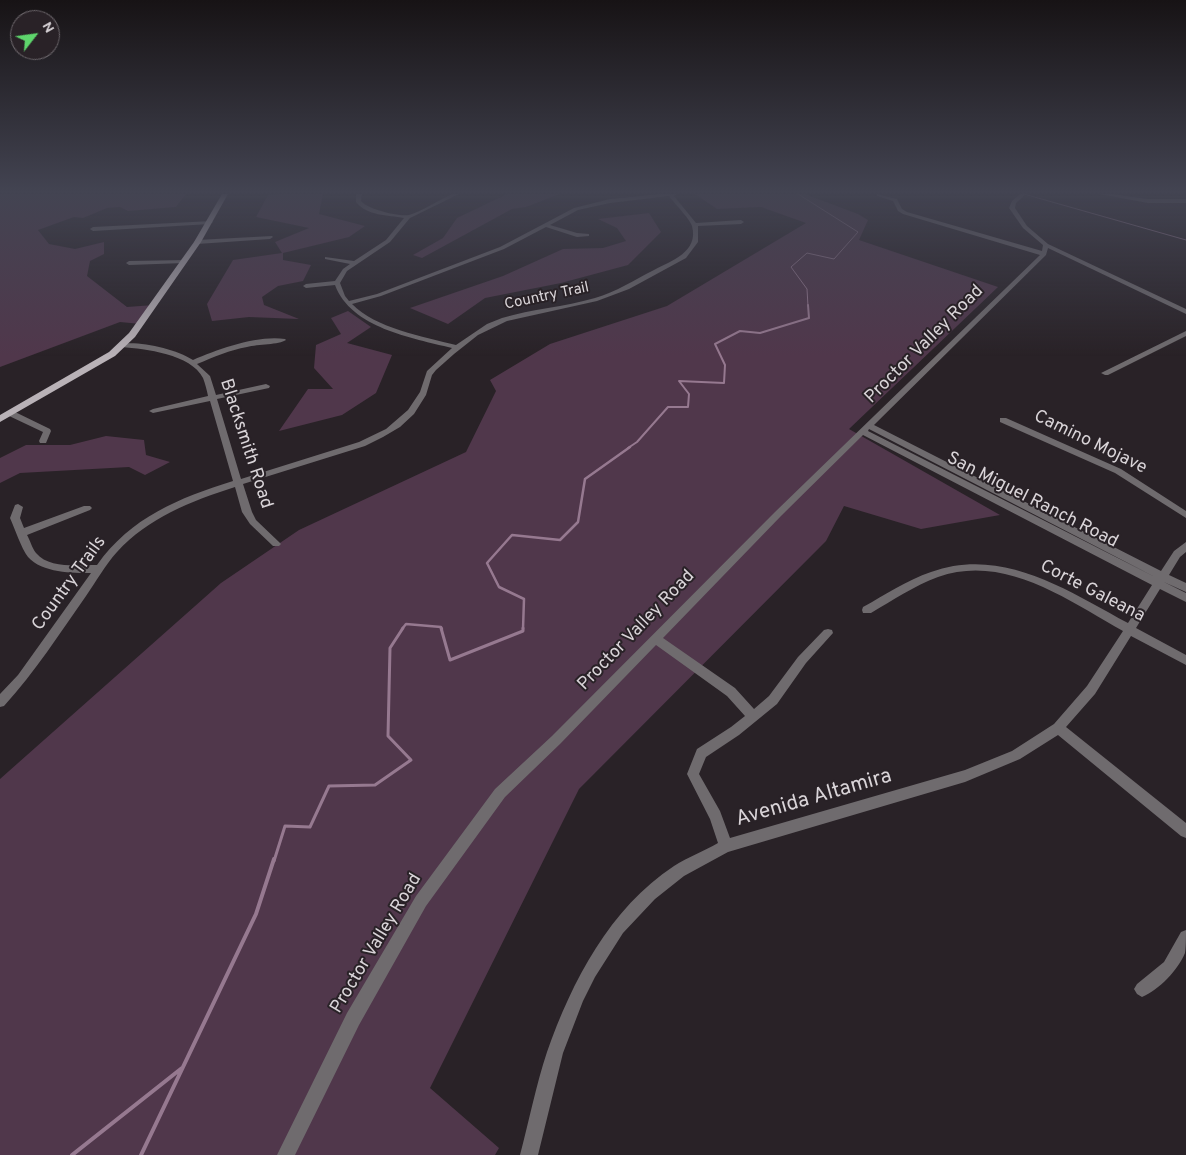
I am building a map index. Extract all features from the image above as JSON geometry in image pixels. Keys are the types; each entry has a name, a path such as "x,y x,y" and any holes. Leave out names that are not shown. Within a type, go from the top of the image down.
{"main road":[{"path":"0,419 94,365 122,345 140,325 193,248"}],"street":[{"path":"377,248 342,272 337,284 339,291 348,303 359,315 369,320 458,348"},
{"path":"348,303 379,295 502,248"},
{"name":"Country Trail","path":"458,348 475,334 498,321 531,312 595,300 625,288 674,263 686,255 692,248"},
{"path":"1023,248 1044,254 1045,248"},
{"path":"1054,248 1186,312"},
{"name":"Proctor Valley Road","path":"286,1155 353,1019 421,901 500,793 556,740 655,638 1044,254"},
{"path":"327,258 354,263"},
{"path":"129,263 184,261"},
{"path":"306,286 337,284"},
{"path":"1105,373 1186,333"},
{"path":"193,363 241,345 261,341 283,340"},
{"name":"Blacksmith Road","path":"122,345 162,350 193,363 206,376 214,397 238,482 253,522 276,544"},
{"name":"Country Trails","path":"0,702 22,678 99,569 122,541 152,518 198,494 362,444 387,432 409,414 422,395 429,374 458,348"},
{"path":"153,411 266,386"},
{"path":"10,414 47,431 43,442"},
{"name":"Camino Mojave","path":"1003,420 1124,474 1186,515"},
{"name":"San Miguel Ranch Road","path":"866,429 1160,580 1186,598"},
{"path":"18,508 15,518 32,556 44,563 64,568 99,569"},
{"path":"22,534 87,508"},
{"name":"Avenida Altamira","path":"529,1155 555,1053 565,1024 590,972 604,949 634,910 665,881 694,861 726,846 965,776 1016,755 1058,728 1091,690 1177,554 1186,546"},
{"name":"Corte Galeana","path":"867,610 914,584 944,571 980,567 1008,572 1045,583 1186,660"},
{"name":"San Miguel Ranch Road","path":"1160,580 1186,588"},
{"path":"726,846 715,816 693,774 702,753 735,731 772,700 802,660 828,633"},
{"path":"655,638 731,692 753,716"},
{"path":"1058,728 1186,831"},
{"path":"1142,989 1169,967 1186,937"}],"shaded area":[{"path":"0,248 104,248 104,254 90,261 87,276 127,307 154,305 141,324 120,322 0,367"},
{"path":"279,248 304,248 283,253 283,260 311,265 303,281 278,286 262,297 264,305 299,319 249,317 212,321 207,304 233,260 282,253"},
{"path":"426,248 441,248 422,258 413,255"},
{"path":"645,248 628,265 561,283 485,298 448,324 410,308 503,276 563,249"},
{"path":"764,248 882,248 998,287 849,429 1000,515 921,529 844,506 826,541 579,789 430,1088 499,1148 495,1155 0,1155 0,779 221,583 299,530 466,452 496,391 490,380 550,344 667,306"},
{"path":"348,311 371,327 347,343 392,355 376,393 342,415 279,431 308,389 333,389 314,368 316,345 341,334 331,318"},
{"path":"106,436 144,440 146,455 170,462 145,475 129,467 20,473 0,483 0,458 26,445 70,445"}],"waterway":[{"path":"808,306 807,289 791,267 807,253 834,259 844,248"},
{"path":"628,448 637,442 668,407 688,407 689,394 679,381 724,383 725,365 715,344 740,331 760,333 809,318 808,305"},
{"path":"523,629 524,599 499,587 487,563 512,535 560,540 578,522 585,479 630,447"},
{"path":"402,629 406,624 441,627 442,629"},
{"path":"274,861 285,826 310,827 329,786 375,785 411,760 388,736 390,648 403,628"},
{"path":"441,628 450,660 523,631 523,629"},
{"path":"141,1155 256,914 274,859"},
{"path":"72,1155 182,1068"}]}
